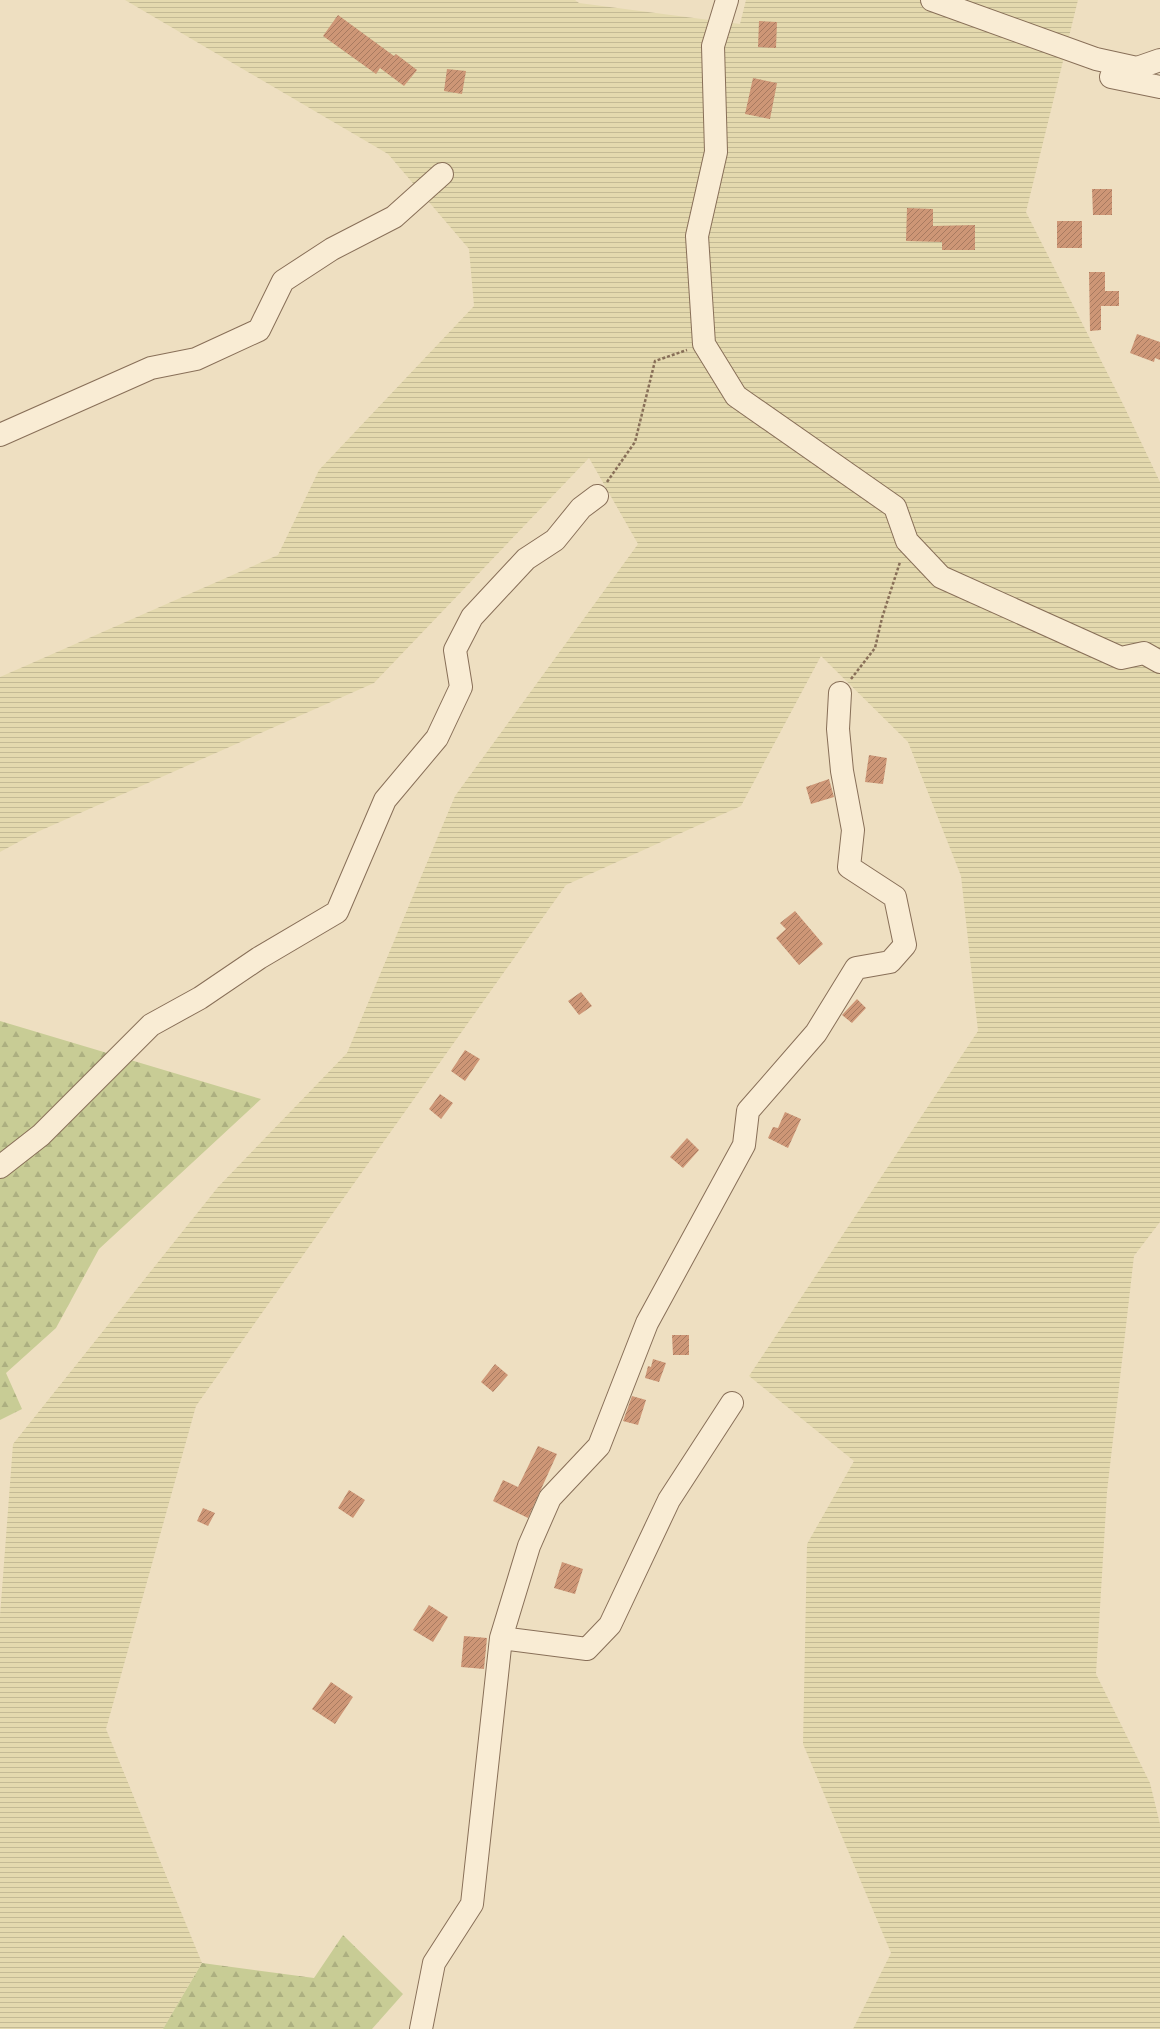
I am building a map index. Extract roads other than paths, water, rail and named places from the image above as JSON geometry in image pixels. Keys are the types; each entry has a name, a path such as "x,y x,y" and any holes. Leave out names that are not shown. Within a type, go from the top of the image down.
{"street":[{"path":"727,0 713,46 716,152 697,236 704,344 736,396 894,507 907,541 942,577 1121,658 1144,653 1160,662"},
{"path":"932,0 1096,59 1137,68 1160,60"},
{"path":"1096,59 1106,76 1160,87"},
{"path":"0,435 151,368 196,359 258,330 283,281 332,249 394,217 442,174"},
{"path":"0,1167 40,1134 151,1025 200,998 259,958 337,912 385,800 437,738 461,687 456,650 472,617 526,558 555,540 581,508 597,496"},
{"path":"421,2029 434,1963 472,1904 501,1638 529,1546 550,1498 599,1446 647,1323 744,1145 748,1111 816,1033 856,968 890,962 905,945 895,897 849,867 853,830 841,764 838,728 840,693"},
{"path":"501,1638 587,1649 610,1625 669,1500 732,1403"}]}
